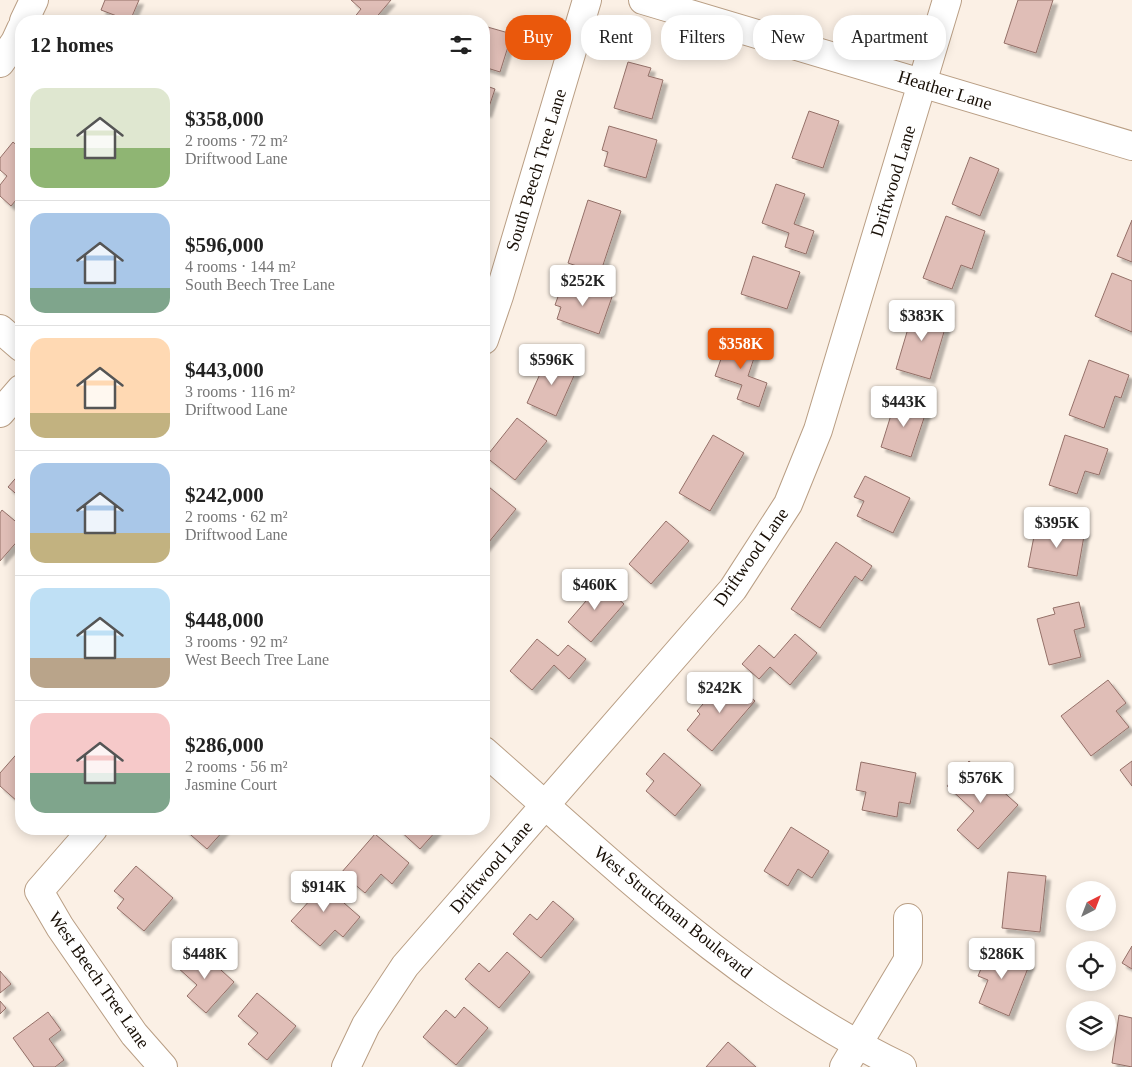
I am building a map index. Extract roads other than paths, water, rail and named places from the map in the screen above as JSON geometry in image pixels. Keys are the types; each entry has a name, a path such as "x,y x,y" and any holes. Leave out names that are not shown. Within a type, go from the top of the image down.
{"street":[{"path":"27,15 34,0"},
{"name":"South Beech Tree Lane","path":"490,322 587,0"},
{"name":"Heather Lane","path":"643,0 1132,146"},
{"name":"Driftwood Lane","path":"346,1067 366,1025 405,966 733,589 788,504 818,430 947,0"},
{"path":"0,329 15,342"},
{"path":"0,413 15,396"},
{"name":"West Struckman Boulevard","path":"490,756 726,959 851,1056 902,1067"},
{"name":"West Beech Tree Lane","path":"88,835 38,891 60,927 134,1034 164,1067"},
{"path":"851,1056 908,960 908,918"}]}
